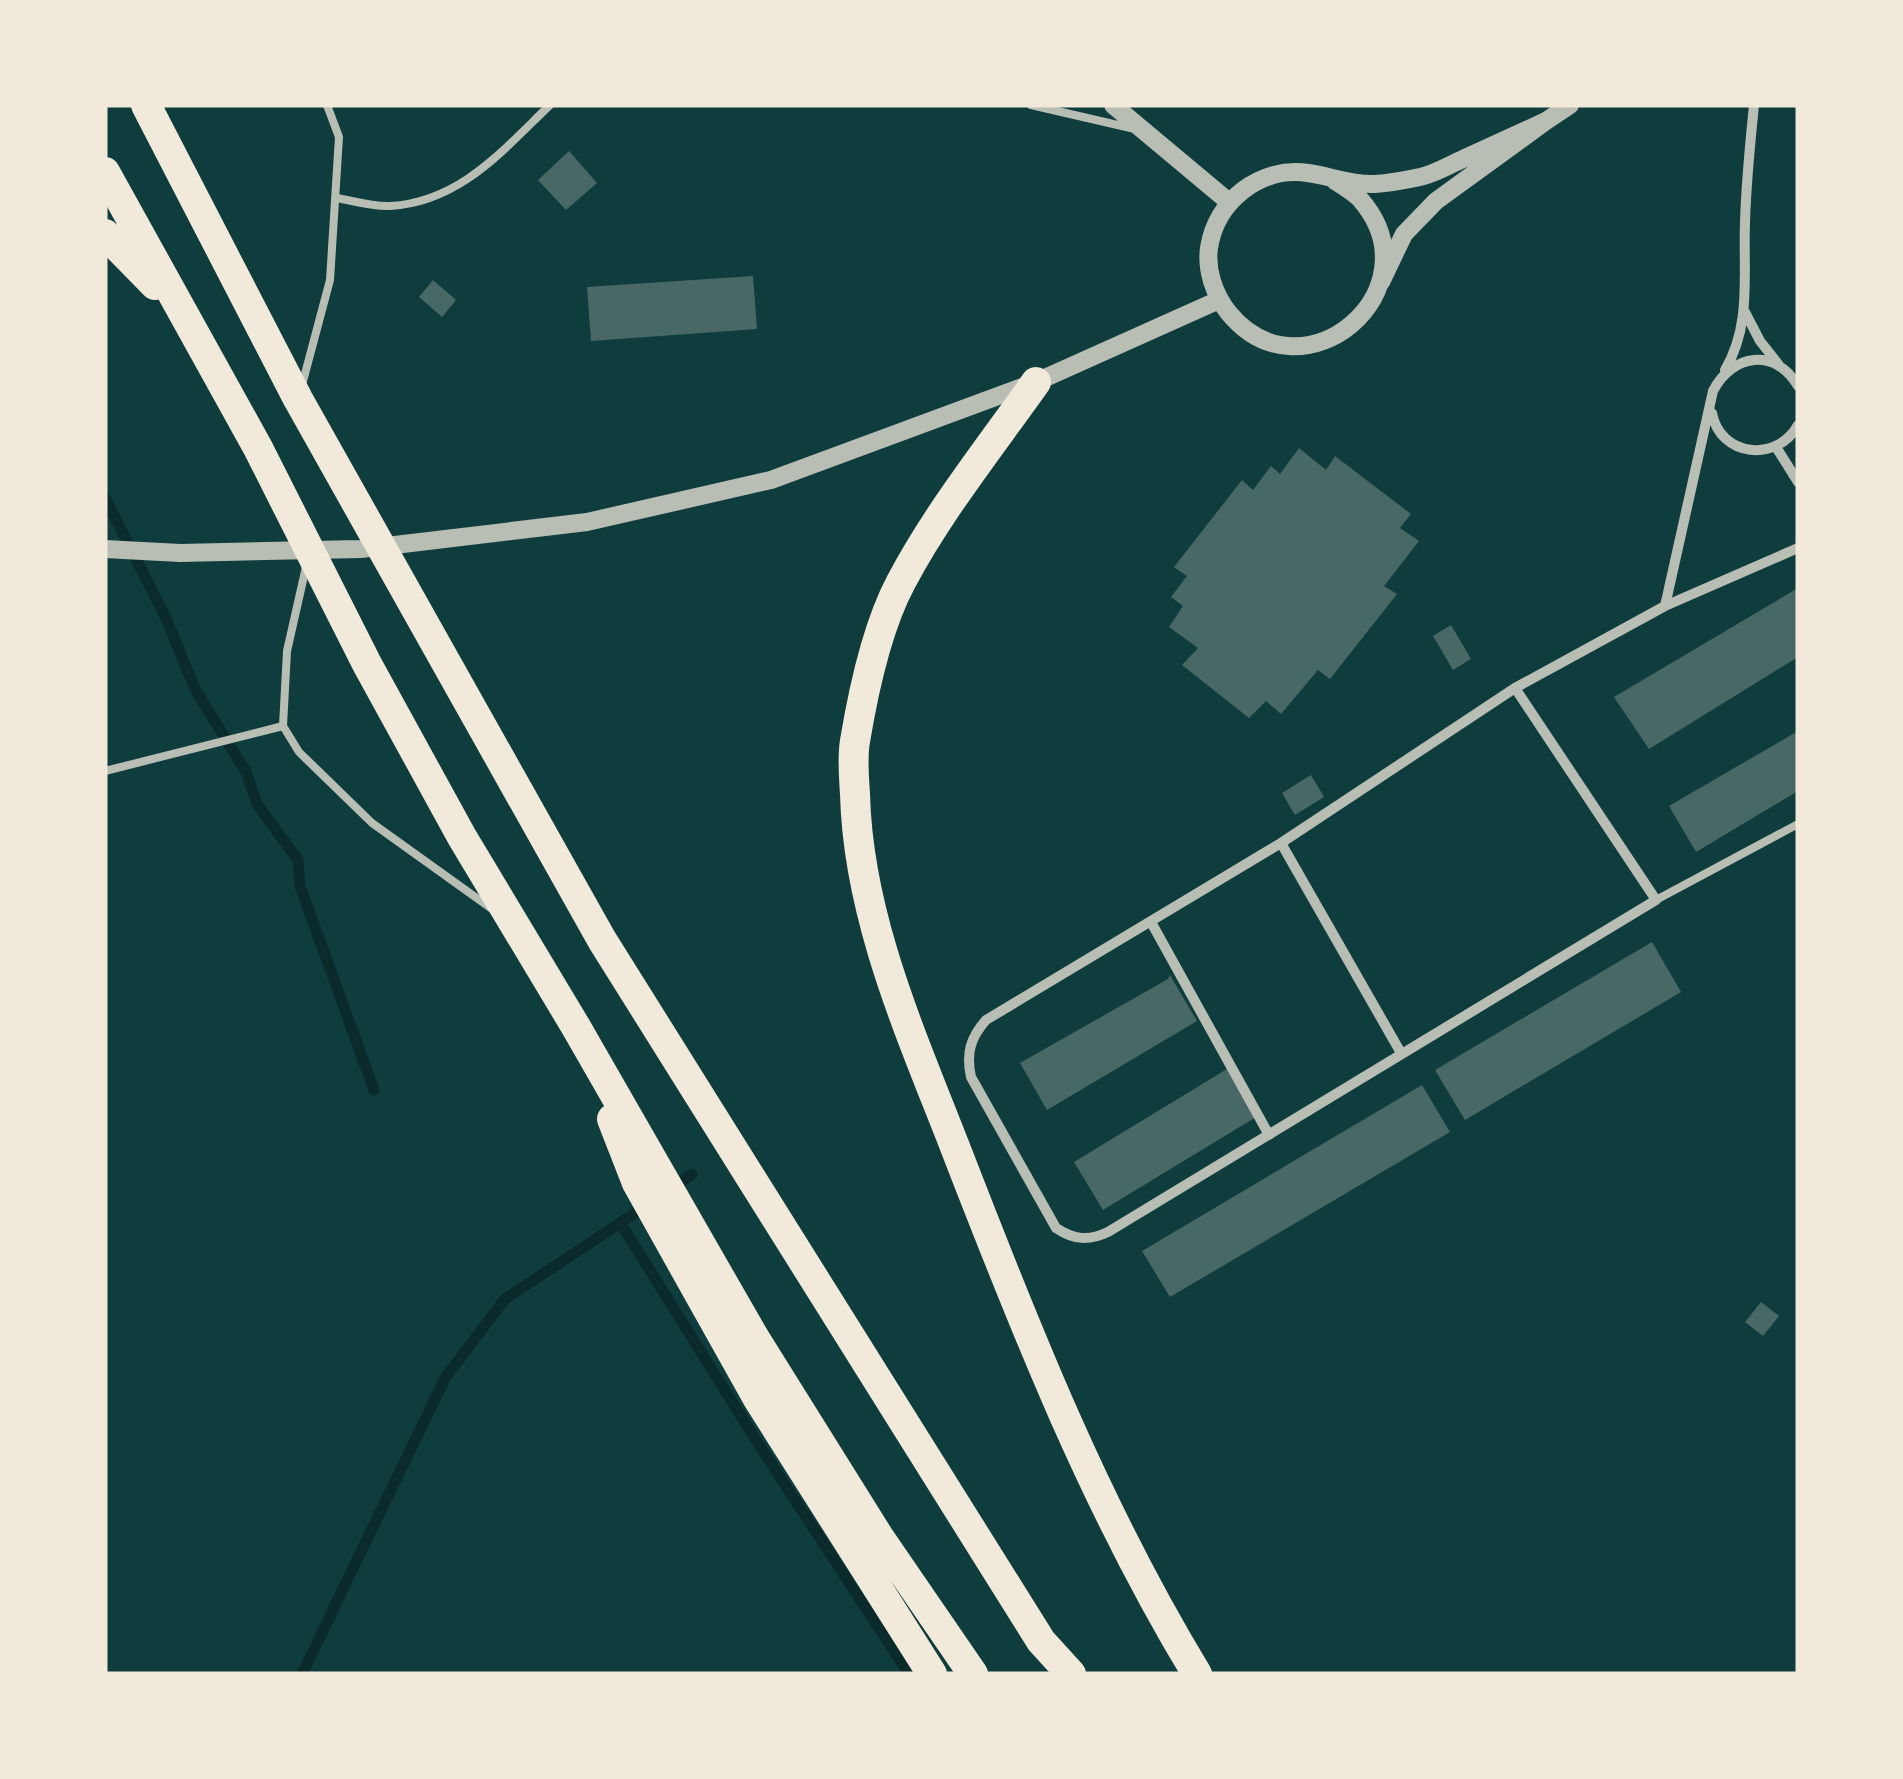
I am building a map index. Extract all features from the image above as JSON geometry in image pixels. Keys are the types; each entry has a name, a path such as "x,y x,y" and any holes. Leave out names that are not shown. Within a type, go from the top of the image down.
{"highway":[{"path":"146,105 298,399 602,940 1041,1641 1070,1674"},
{"path":"105,172 310,548 405,733 516,926 754,1337 879,1537 972,1674"},
{"path":"105,234 180,311"},
{"path":"1036,382 900,584 868,673 854,746 856,823 873,921 910,1030 1038,1361 1158,1610 1197,1674"},
{"path":"576,1027 637,1184 758,1400 932,1674"}],"street":[{"path":"1113,105 1229,202"},
{"path":"1546,122 1425,176 1374,184 1306,172 1277,174 1251,183 1229,202 1215,225 1209,250 1210,276 1219,300 1237,324 1262,340 1291,346 1321,343 1348,330 1369,308 1404,234 1436,201 1570,105"},
{"path":"1665,606 1713,391 1736,346 1744,311 1746,170 1754,105"},
{"path":"1335,180 1359,199 1377,228 1384,252 1381,282"},
{"path":"105,549 180,553 361,549 587,522 770,480 1036,382 1219,300"},
{"path":"1744,311 1760,341 1796,380"},
{"path":"1720,376 1749,360 1781,366"},
{"path":"1710,407 1721,434 1732,445 1761,451 1776,447 1797,428"},
{"path":"1776,447 1798,482"},
{"path":"1516,688 1656,900 1096,1238 1068,1236 1056,1228 971,1077 970,1046 986,1020 1280,843 1516,688 1665,606 1798,548"},
{"path":"1280,843 1401,1054"},
{"path":"1151,922 1269,1135"}],"lane":[{"path":"298,399 330,280 339,137 327,105"},
{"path":"336,198 388,206 434,196 478,174 550,105"},
{"path":"1031,105 1144,131"},
{"path":"310,548 287,651 283,726 299,752 372,823 516,926"},
{"path":"105,771 283,726"},
{"path":"1656,900 1798,824"}],"building":[{"path":"569,151 597,183 566,210 538,180"},
{"path":"753,276 757,329 591,341 587,287"},
{"path":"433,280 456,300 442,317 419,297"},
{"path":"1299,448 1326,470 1335,456 1411,514 1400,528 1419,541 1384,586 1397,594 1330,679 1318,670 1281,714 1266,701 1249,718 1182,665 1198,648 1169,627 1183,606 1171,597 1187,576 1174,567 1242,480 1253,490 1271,466 1280,474"},
{"path":"1798,588 1798,657 1649,749 1614,697"},
{"path":"1451,625 1471,659 1453,670 1433,636"},
{"path":"1798,731 1798,791 1696,852 1669,806"},
{"path":"1311,775 1324,797 1295,815 1282,793"},
{"path":"1652,942 1681,992 1465,1120 1435,1070"},
{"path":"1170,975 1197,1021 1047,1110 1020,1063"},
{"path":"1227,1069 1256,1117 1103,1210 1074,1162"},
{"path":"1422,1085 1450,1132 1170,1297 1142,1251"},
{"path":"1761,1302 1779,1316 1763,1336 1745,1322"}],"waterway":[{"path":"105,498 166,618 195,689 246,772 257,804 298,860 300,886 374,1090"},
{"path":"673,1188 692,1174"},
{"path":"302,1674 445,1378 505,1299 649,1204"},
{"path":"621,1224 909,1674"}]}
